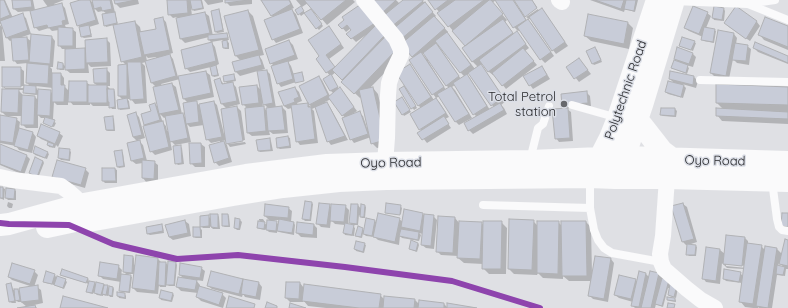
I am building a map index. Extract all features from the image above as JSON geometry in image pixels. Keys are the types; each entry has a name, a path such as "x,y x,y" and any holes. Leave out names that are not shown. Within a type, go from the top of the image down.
{"main road":[{"name":"Polytechnic Road","path":"615,178 624,157 628,119 668,0"},
{"name":"Polytechnic Road","path":"594,168 610,138 628,119"},
{"path":"628,119 662,151 670,169"},
{"name":"Oyo Road","path":"79,214 89,221 284,187 339,181 594,168 624,157 670,169 780,181"},
{"name":"Oyo Road","path":"0,225 79,214 246,175 327,165 530,161 594,168 615,178 670,169 788,162"},
{"name":"Oyo Road","path":"0,237 75,221 79,214"}],"street":[{"path":"364,0 396,39 401,50 401,55 389,83 385,163"},
{"path":"670,169 660,254 661,262 664,269 687,289 701,300 715,308"},
{"path":"0,177 61,186 76,198 79,214"}],"lane":[{"path":"668,0 747,4 775,0"},
{"path":"747,4 788,20"},
{"path":"700,80 788,82"},
{"path":"572,105 628,119"},
{"path":"530,161 538,128 543,124 550,106"},
{"path":"594,168 590,208 594,230 598,240 604,248 612,253 661,262"},
{"path":"780,181 776,219 779,227 782,230 788,231"},
{"path":"483,205 590,208"}],"building":[{"path":"0,0 4,0 10,15 0,19"},
{"path":"12,0 31,0 32,7 13,9"},
{"path":"80,0 90,0 96,20 77,26 70,3"},
{"path":"92,0 110,0 112,9 102,11 101,7 94,9"},
{"path":"114,0 136,0 115,4"},
{"path":"167,0 187,0 188,13 168,15"},
{"path":"190,0 201,0 203,8 192,10"},
{"path":"225,0 249,0 225,3"},
{"path":"261,0 289,0 291,4 271,16"},
{"path":"304,0 346,0 321,20"},
{"path":"368,0 396,0 381,14"},
{"path":"403,0 423,1 391,27 382,17"},
{"path":"428,0 448,0 435,10"},
{"path":"455,0 484,0 448,27 437,13"},
{"path":"489,0 491,0 503,14 465,46 452,31"},
{"path":"495,0 513,0 526,20 513,28"},
{"path":"514,0 532,0 537,8 525,17"},
{"path":"595,0 624,0 621,9"},
{"path":"626,0 636,0 634,11 624,9"},
{"path":"364,2 378,21 351,39 346,34 351,30 347,25 342,29 338,25 344,20 342,17"},
{"path":"425,2 433,12 400,40 392,30"},
{"path":"62,3 66,20 62,21 63,25 48,28 47,25 34,28 30,11"},
{"path":"301,6 304,11 298,15 295,10"},
{"path":"693,6 708,12 699,34 684,28"},
{"path":"714,6 724,8 722,20 712,18"},
{"path":"736,6 757,21 746,39 724,23"},
{"path":"542,8 565,42 552,51 529,17"},
{"path":"219,9 223,30 215,32 211,11"},
{"path":"292,9 300,29 272,40 264,20"},
{"path":"311,9 322,24 316,29 304,13"},
{"path":"248,10 259,50 235,56 224,16"},
{"path":"115,12 117,23 104,26 102,14"},
{"path":"205,12 210,33 180,39 176,18"},
{"path":"23,13 28,30 6,38 0,21"},
{"path":"588,14 628,22 624,44 584,36"},
{"path":"434,16 445,28 412,57 401,44"},
{"path":"163,17 170,50 144,55 139,32 156,29 154,19"},
{"path":"765,17 788,26 788,47 758,35"},
{"path":"503,19 513,33 472,62 462,48"},
{"path":"528,19 551,52 540,60 517,27"},
{"path":"135,21 142,57 121,62 113,25"},
{"path":"89,25 91,35 81,37 79,27"},
{"path":"376,25 385,35 342,80 332,70"},
{"path":"329,26 341,44 326,55 335,67 326,73 316,59 319,56 308,40"},
{"path":"58,27 73,28 73,46 58,46"},
{"path":"704,27 715,29 713,42 701,40"},
{"path":"718,30 734,33 726,76 710,73"},
{"path":"517,31 526,44 488,72 479,60"},
{"path":"447,32 471,65 460,73 435,41"},
{"path":"227,33 228,38 208,40 208,35"},
{"path":"31,34 52,36 50,64 29,62"},
{"path":"386,36 398,48 354,94 341,82"},
{"path":"27,37 29,60 13,61 11,38"},
{"path":"682,37 695,41 691,50 679,46"},
{"path":"107,38 108,62 86,63 85,40"},
{"path":"227,40 228,48 223,48 222,41"},
{"path":"289,40 295,55 270,64 265,49"},
{"path":"212,42 216,61 185,69 181,50"},
{"path":"755,42 788,56 788,63 753,48"},
{"path":"436,43 459,76 446,86 423,53"},
{"path":"735,43 748,45 746,61 732,60"},
{"path":"595,47 601,60 592,64 586,51"},
{"path":"677,47 693,53 689,64 674,59"},
{"path":"85,48 85,69 65,70 65,49"},
{"path":"523,48 534,61 502,86 492,73"},
{"path":"421,52 444,87 432,95 409,60"},
{"path":"170,54 176,76 151,83 145,61"},
{"path":"259,55 262,65 235,72 232,62"},
{"path":"579,58 588,70 574,79 566,67"},
{"path":"674,60 688,65 686,73 671,68"},
{"path":"288,61 293,79 277,84 271,66"},
{"path":"58,62 63,63 63,69 57,69"},
{"path":"127,62 141,62 144,99 130,100"},
{"path":"27,63 49,65 48,84 26,83"},
{"path":"127,64 127,96 118,96 118,65"},
{"path":"410,64 431,97 418,106 396,73"},
{"path":"481,64 503,97 491,106 468,73"},
{"path":"216,65 218,75 212,76 210,67"},
{"path":"542,66 547,75 529,86 523,76"},
{"path":"2,67 21,67 21,87 2,87"},
{"path":"107,68 107,83 94,83 93,69"},
{"path":"267,70 273,103 263,105 257,71"},
{"path":"206,71 211,93 183,99 178,76"},
{"path":"670,71 694,76 693,85 669,79"},
{"path":"302,72 304,81 295,83 293,74"},
{"path":"52,73 61,73 61,85 65,85 64,102 52,102"},
{"path":"234,74 235,80 224,82 223,76"},
{"path":"331,74 338,87 330,91 323,79"},
{"path":"467,74 487,106 473,115 453,83"},
{"path":"319,76 328,95 309,105 299,86"},
{"path":"220,78 222,84 233,82 237,101 221,104 214,80"},
{"path":"69,81 87,81 87,102 68,102"},
{"path":"668,81 684,85 681,97 665,92"},
{"path":"172,83 179,110 159,114 153,87"},
{"path":"716,84 788,87 788,105 716,103"},
{"path":"24,85 36,86 36,94 23,93"},
{"path":"88,85 107,85 107,103 88,103"},
{"path":"257,85 259,103 242,105 239,87"},
{"path":"404,86 416,106 411,109 399,89"},
{"path":"451,86 469,114 455,122 437,94"},
{"path":"295,87 299,97 294,99 295,102 284,106 278,92"},
{"path":"340,87 354,107 342,116 328,97"},
{"path":"373,87 385,140 371,144 359,90"},
{"path":"2,89 19,89 18,113 1,112"},
{"path":"38,89 51,90 50,116 37,115"},
{"path":"107,89 114,89 115,107 109,108"},
{"path":"587,91 588,103 562,105 561,94"},
{"path":"22,95 35,96 34,125 21,125"},
{"path":"402,97 410,110 402,115 394,102"},
{"path":"127,98 129,108 118,109 117,100"},
{"path":"436,98 446,113 419,130 410,114"},
{"path":"197,101 199,122 186,124 183,103"},
{"path":"214,101 222,137 206,140 199,104"},
{"path":"327,102 345,136 327,142 315,107"},
{"path":"155,103 160,120 144,125 141,114 151,111 149,105"},
{"path":"308,103 308,107 311,107 315,139 296,142 291,105"},
{"path":"500,103 504,110 468,131 464,123"},
{"path":"237,106 243,141 226,144 221,109"},
{"path":"264,106 266,131 247,133 245,108"},
{"path":"282,106 285,130 268,131 266,108"},
{"path":"568,108 570,138 555,139 552,109"},
{"path":"661,108 675,108 675,116 660,115"},
{"path":"716,108 788,112 788,119 716,116"},
{"path":"360,111 368,134 350,140 342,118"},
{"path":"136,112 142,135 133,137 127,115"},
{"path":"183,113 188,138 170,142 165,116"},
{"path":"0,115 17,118 13,143 0,141"},
{"path":"113,116 114,130 106,130 104,117"},
{"path":"444,116 449,124 422,140 417,133"},
{"path":"45,117 55,120 52,127 43,123"},
{"path":"163,121 169,147 150,152 143,126"},
{"path":"41,124 60,132 55,144 37,136"},
{"path":"19,128 33,132 28,150 14,146"},
{"path":"288,136 290,146 277,148 276,138"},
{"path":"270,138 271,150 258,151 256,140"},
{"path":"140,140 144,158 131,161 127,143"},
{"path":"224,141 229,158 214,163 209,145"},
{"path":"48,142 54,144 53,147 47,145"},
{"path":"189,143 201,143 202,163 190,164"},
{"path":"0,144 27,155 21,172 0,164"},
{"path":"181,145 182,163 175,164 173,146"},
{"path":"35,146 48,152 45,158 33,153"},
{"path":"59,148 70,149 69,160 58,158"},
{"path":"122,150 124,166 117,167 114,151"},
{"path":"35,157 43,161 37,177 29,173"},
{"path":"57,160 86,168 81,185 52,177"},
{"path":"142,160 155,161 154,179 142,178"},
{"path":"102,168 115,168 116,181 102,181"},
{"path":"0,187 3,187 3,198 0,198"},
{"path":"6,188 15,189 14,199 5,198"},
{"path":"305,201 312,202 310,220 302,219"},
{"path":"319,203 330,204 327,225 316,224"},
{"path":"386,203 401,205 400,215 385,213"},
{"path":"683,203 694,239 682,242 671,206"},
{"path":"265,204 289,207 288,218 264,216"},
{"path":"331,204 346,205 344,222 330,221"},
{"path":"351,204 358,204 357,224 349,223"},
{"path":"361,204 365,205 364,217 360,217"},
{"path":"404,209 423,213 420,231 401,227"},
{"path":"378,213 400,218 395,242 373,237"},
{"path":"782,213 788,213 788,227 781,226"},
{"path":"210,214 218,214 218,228 211,227"},
{"path":"222,214 228,214 229,226 222,226"},
{"path":"424,214 434,215 431,246 421,245"},
{"path":"209,215 209,226 200,227 200,216"},
{"path":"438,216 455,217 453,253 436,252"},
{"path":"235,218 240,219 239,229 234,228"},
{"path":"366,218 375,220 372,236 363,234"},
{"path":"279,219 294,222 292,233 277,231"},
{"path":"509,219 534,220 532,270 508,269"},
{"path":"185,220 188,233 169,237 165,225"},
{"path":"267,220 277,221 276,231 266,230"},
{"path":"258,221 265,222 264,229 257,228"},
{"path":"459,221 482,222 480,259 457,258"},
{"path":"483,221 502,221 501,269 482,269"},
{"path":"537,221 559,221 558,274 537,273"},
{"path":"561,221 586,221 587,276 562,276"},
{"path":"297,222 314,224 313,235 296,233"},
{"path":"345,223 354,225 352,235 343,233"},
{"path":"162,224 163,231 147,234 146,227"},
{"path":"358,226 363,228 361,237 355,236"},
{"path":"193,227 200,227 201,237 193,237"},
{"path":"401,229 419,232 418,240 399,236"},
{"path":"726,235 745,237 742,266 723,264"},
{"path":"785,239 788,240 788,266 779,264"},
{"path":"411,240 418,243 416,251 409,249"},
{"path":"356,241 365,243 363,252 354,249"},
{"path":"747,243 762,245 753,304 739,302"},
{"path":"687,244 696,245 695,255 686,255"},
{"path":"765,246 777,248 768,308 756,306"},
{"path":"706,247 720,249 716,281 702,279"},
{"path":"124,255 133,256 132,273 123,272"},
{"path":"136,255 158,258 155,291 132,288"},
{"path":"595,256 611,258 604,299 588,296"},
{"path":"168,261 176,262 174,285 166,285"},
{"path":"100,262 119,265 117,279 98,276"},
{"path":"159,262 166,262 165,286 158,285"},
{"path":"12,263 35,270 30,284 8,277"},
{"path":"180,263 202,267 200,278 179,275"},
{"path":"777,265 785,267 783,275 776,274"},
{"path":"62,269 88,278 86,283 60,275"},
{"path":"724,269 741,272 739,282 723,279"},
{"path":"46,271 55,274 52,284 43,282"},
{"path":"211,271 243,279 239,294 207,286"},
{"path":"639,271 646,273 639,307 631,306"},
{"path":"650,271 659,273 651,308 641,308"},
{"path":"121,274 131,275 129,292 119,291"},
{"path":"619,275 636,279 631,299 614,295"},
{"path":"57,276 66,279 63,288 54,285"},
{"path":"178,277 197,280 195,290 176,287"},
{"path":"662,278 669,280 662,306 655,304"},
{"path":"243,279 259,282 256,297 241,294"},
{"path":"89,281 95,282 92,293 86,292"},
{"path":"96,282 104,284 101,295 94,293"},
{"path":"286,282 300,282 299,299 285,298"},
{"path":"11,283 15,301 9,302 6,284"},
{"path":"304,284 381,294 379,308 359,308 302,301"},
{"path":"670,284 677,285 674,297 668,295"},
{"path":"38,285 39,300 21,302 19,288"},
{"path":"104,285 108,285 106,295 102,294"},
{"path":"109,286 113,287 112,296 108,295"},
{"path":"199,286 223,293 219,305 196,297"},
{"path":"14,289 18,289 20,300 15,301"},
{"path":"161,290 173,293 171,301 159,298"},
{"path":"117,292 125,293 125,298 117,296"},
{"path":"63,296 108,308 60,308"},
{"path":"229,296 255,304 254,308 226,308"},
{"path":"384,296 415,299 414,308 383,308"},
{"path":"667,297 675,298 675,301 667,300"},
{"path":"419,300 444,303 444,308 418,308"},
{"path":"267,302 277,306 277,308 265,308"},
{"path":"290,303 306,308 289,308"},
{"path":"447,303 477,308 447,308"},
{"path":"668,303 675,304 674,308 667,308"},
{"path":"35,305 36,308 17,308"}],"transit line":[{"path":"0,223 69,225 113,244 177,259 238,255 452,281 540,308"}],"place":[{"name":"Total Petrol station","path":"564,104"}]}
